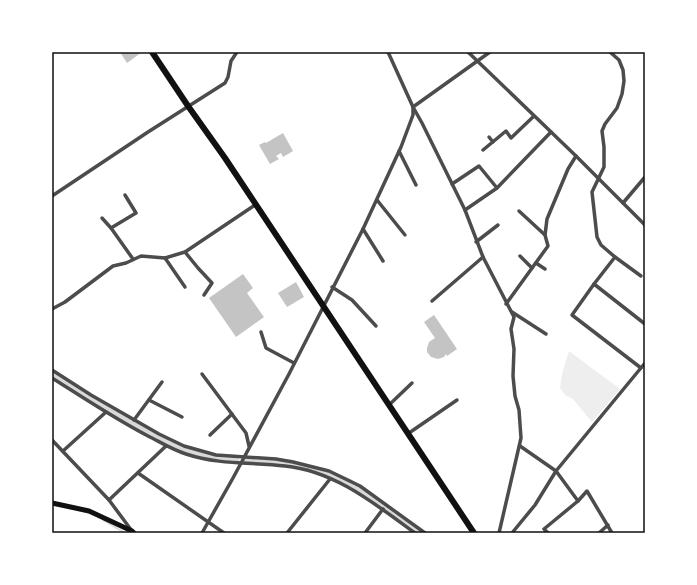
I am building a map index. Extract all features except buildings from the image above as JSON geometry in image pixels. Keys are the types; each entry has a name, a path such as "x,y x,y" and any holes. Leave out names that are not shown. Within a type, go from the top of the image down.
{"highway":[{"path":"152,52 221,152 474,533"}],"main road":[{"path":"52,503 89,511 133,532"}],"street":[{"path":"52,196 225,83 228,77 231,61 237,52"},
{"path":"388,52 413,107 465,210 483,257 510,312 514,317 512,329 514,349 513,376 521,438 499,533"},
{"path":"468,52 645,225"},
{"path":"413,107 490,52"},
{"path":"610,52 619,60 624,70 624,81 622,94 617,108 605,124 602,131 604,167 592,192 597,237 601,245 641,276"},
{"path":"202,533 241,463 363,230 414,115 413,107"},
{"path":"483,150 506,131 511,138 534,116"},
{"path":"465,210 497,188 551,132"},
{"path":"489,137 493,142"},
{"path":"399,151 416,185"},
{"path":"506,304 548,246 545,235 547,219 568,169 576,156"},
{"path":"452,184 479,166 497,188"},
{"path":"623,203 645,177"},
{"path":"111,228 136,213 125,195"},
{"path":"376,200 404,235"},
{"path":"52,309 65,302 113,266 126,263 141,256 165,258 185,252 255,205"},
{"path":"519,211 545,235"},
{"path":"102,218 133,259"},
{"path":"476,242 498,225"},
{"path":"363,230 383,261"},
{"path":"185,252 212,283 204,295"},
{"path":"520,256 532,268"},
{"path":"432,300 483,257"},
{"path":"615,257 572,315 641,368"},
{"path":"165,258 185,286"},
{"path":"536,263 545,269"},
{"path":"594,284 645,324"},
{"path":"332,287 352,300 376,326"},
{"path":"510,312 546,334"},
{"path":"261,332 266,348 294,363"},
{"path":"512,533 535,505 556,471 645,363"},
{"path":"52,370 134,420 184,446 216,455 276,459 329,471 360,486 424,533"},
{"path":"202,374 246,433 249,446"},
{"path":"52,378 125,424 184,454 230,463 286,466 308,470 347,486 383,509 415,533"},
{"path":"134,420 162,382"},
{"path":"389,405 412,383"},
{"path":"149,400 182,417"},
{"path":"408,433 456,400"},
{"path":"63,452 106,412"},
{"path":"210,435 232,414"},
{"path":"52,440 109,500 133,532"},
{"path":"109,500 166,446"},
{"path":"520,446 556,471 578,501"},
{"path":"138,474 224,533"},
{"path":"287,533 330,479"},
{"path":"548,533 544,529 578,501 587,491 612,533"},
{"path":"365,533 383,509"},
{"path":"599,533 608,525"}],"shaded area":[{"path":"569,351 620,389 592,422 573,399 565,395 560,388 562,374"}],"waterway":[{"path":"52,373 84,394 173,445 197,454 236,461"},
{"path":"247,461 291,463 337,477 349,482 420,533"},
{"path":"103,520 125,533"}]}
